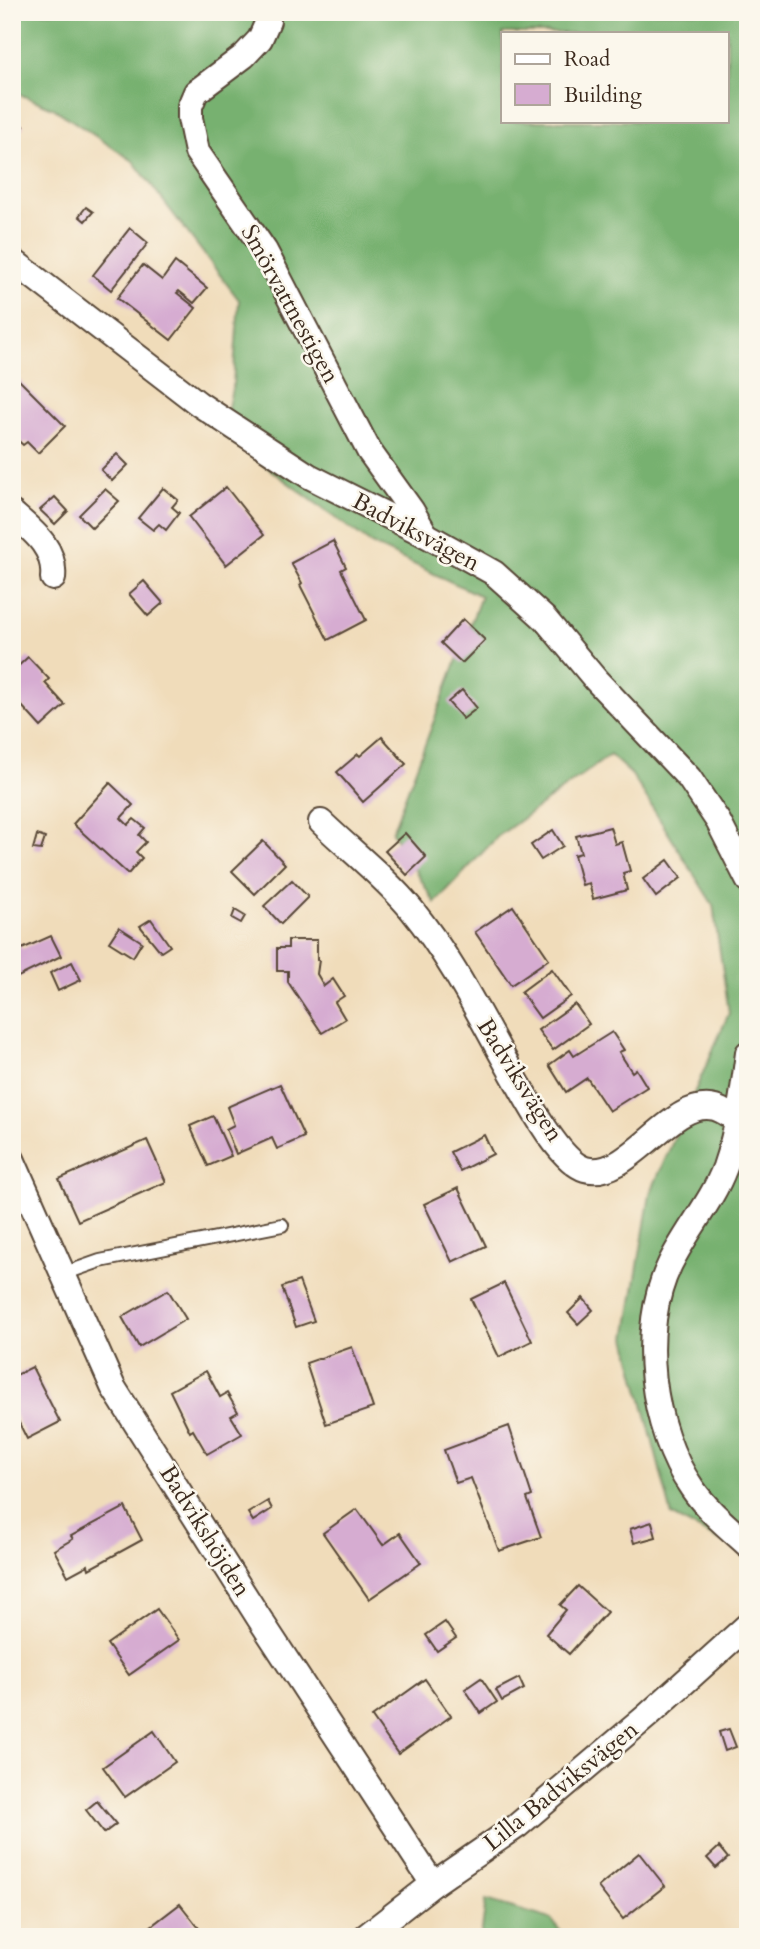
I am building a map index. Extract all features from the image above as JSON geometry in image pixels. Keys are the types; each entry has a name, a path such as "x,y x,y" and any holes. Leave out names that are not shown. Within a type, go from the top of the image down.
{"street":[{"name":"Smörvattnestigen","path":"267,12 268,21 260,39 244,56 196,92 190,106 190,118 197,152 265,251 369,451 426,535"},
{"name":"Badviksvägen","path":"12,260 199,404 309,476 494,573 545,619 596,680 689,778 718,821 748,880"},
{"path":"12,513 37,535 49,551 54,565 53,578"},
{"name":"Badviksvägen","path":"321,822 411,908 439,946 546,1132 578,1166 591,1170 618,1162 637,1151 662,1128 692,1110 714,1108 739,1121"},
{"path":"748,1052 739,1121 724,1169 669,1266 659,1294 654,1325 652,1370 657,1404 686,1479 710,1511 748,1545"},
{"name":"Badvikshöjden","path":"12,1159 113,1387 259,1618 433,1884"},
{"name":"Lilla Badviksvägen","path":"365,1937 433,1884 516,1826 648,1716 748,1625"}],"lane":[{"path":"63,1274 100,1261 282,1225"}],"green space":[{"path":"12,12 748,12 748,1555 672,1516 626,1338 650,1194 729,1013 713,905 632,775 610,755 497,837 435,903 392,832 481,596 371,544 222,434 233,384 239,300 133,161 53,108 12,91"},
{"path":"486,1900 551,1919 565,1937 481,1937"}],"building":[{"path":"12,117 24,126 12,141"},
{"path":"86,207 93,212 85,221 79,216"},
{"path":"130,228 148,243 111,290 93,275"},
{"path":"175,262 207,288 194,303 179,291 177,293 196,308 171,340 117,298 143,265 162,280"},
{"path":"15,376 65,426 38,453 27,442 23,445 12,435 12,379"},
{"path":"117,454 128,465 112,481 101,470"},
{"path":"226,487 264,535 226,565 189,517"},
{"path":"163,488 178,500 172,507 179,513 166,530 159,524 153,530 138,518"},
{"path":"105,489 119,501 92,528 79,515"},
{"path":"55,497 68,511 55,524 40,510"},
{"path":"333,541 346,567 341,570 366,620 328,640 291,563"},
{"path":"12,565 19,572 12,579"},
{"path":"144,581 163,603 148,616 129,594"},
{"path":"463,619 485,640 462,663 441,643"},
{"path":"28,657 49,679 45,683 65,705 41,727 21,705 12,713 12,672"},
{"path":"462,690 477,708 463,719 448,702"},
{"path":"382,737 406,764 363,802 337,772"},
{"path":"110,783 133,805 121,818 128,825 134,819 145,828 139,835 146,842 136,852 142,858 128,874 73,824"},
{"path":"610,827 615,844 622,842 630,871 623,873 627,890 593,899 589,883 582,885 574,855 581,853 576,836"},
{"path":"553,830 563,846 541,860 531,845"},
{"path":"405,833 426,857 407,875 385,851"},
{"path":"37,835 45,838 41,850 33,849"},
{"path":"263,841 285,864 255,894 232,871"},
{"path":"668,860 681,878 656,897 643,879"},
{"path":"292,880 308,897 281,924 264,906"},
{"path":"513,906 549,959 511,985 475,932"},
{"path":"235,910 245,916 241,923 232,918"},
{"path":"151,919 170,946 161,952 140,926"},
{"path":"119,927 142,942 133,957 109,942"},
{"path":"12,928 22,949 51,936 61,956 12,980"},
{"path":"288,940 317,940 317,974 324,986 333,979 344,996 335,1002 345,1019 322,1033 288,982 288,971 277,971 277,948 288,948"},
{"path":"72,962 81,980 58,991 50,973"},
{"path":"552,969 571,996 540,1018 521,992"},
{"path":"575,1004 589,1024 553,1050 538,1030"},
{"path":"612,1032 624,1050 619,1052 632,1072 636,1069 647,1087 609,1111 587,1078 566,1092 549,1065 570,1050 574,1056"},
{"path":"280,1084 304,1137 277,1149 272,1138 236,1154 226,1129 234,1125 227,1107"},
{"path":"213,1116 231,1156 208,1166 190,1126"},
{"path":"484,1135 493,1154 460,1171 450,1152"},
{"path":"147,1140 166,1182 78,1221 59,1179"},
{"path":"458,1188 486,1246 452,1262 424,1204"},
{"path":"299,1281 314,1321 296,1327 282,1287"},
{"path":"504,1283 532,1341 499,1357 471,1299"},
{"path":"168,1290 186,1319 139,1347 122,1317"},
{"path":"583,1298 593,1310 578,1324 568,1313"},
{"path":"352,1347 373,1408 326,1424 306,1363"},
{"path":"32,1367 60,1422 27,1439 12,1409 12,1377"},
{"path":"206,1371 220,1397 227,1393 238,1412 231,1416 242,1434 207,1454 193,1430 190,1432 170,1391"},
{"path":"509,1426 532,1496 527,1498 541,1537 499,1551 471,1478 456,1483 444,1450"},
{"path":"268,1501 272,1509 253,1521 248,1513"},
{"path":"125,1507 142,1540 89,1569 88,1565 68,1576 54,1550 73,1539 71,1536"},
{"path":"357,1509 383,1545 400,1533 421,1563 369,1599 323,1533"},
{"path":"652,1522 656,1537 634,1543 630,1529"},
{"path":"578,1586 607,1612 569,1654 546,1634 566,1610 560,1605"},
{"path":"157,1609 179,1640 129,1675 107,1644"},
{"path":"445,1622 456,1638 437,1651 426,1635"},
{"path":"481,1678 497,1702 481,1713 465,1689"},
{"path":"519,1678 524,1689 502,1701 496,1690"},
{"path":"425,1679 451,1716 398,1754 372,1717"},
{"path":"729,1729 736,1747 725,1751 719,1732"},
{"path":"154,1731 175,1762 125,1797 103,1767"},
{"path":"97,1801 116,1824 104,1833 86,1810"},
{"path":"719,1847 728,1858 716,1868 707,1858"},
{"path":"639,1853 665,1886 623,1919 598,1887"},
{"path":"180,1904 206,1937 158,1937 150,1927"}]}
